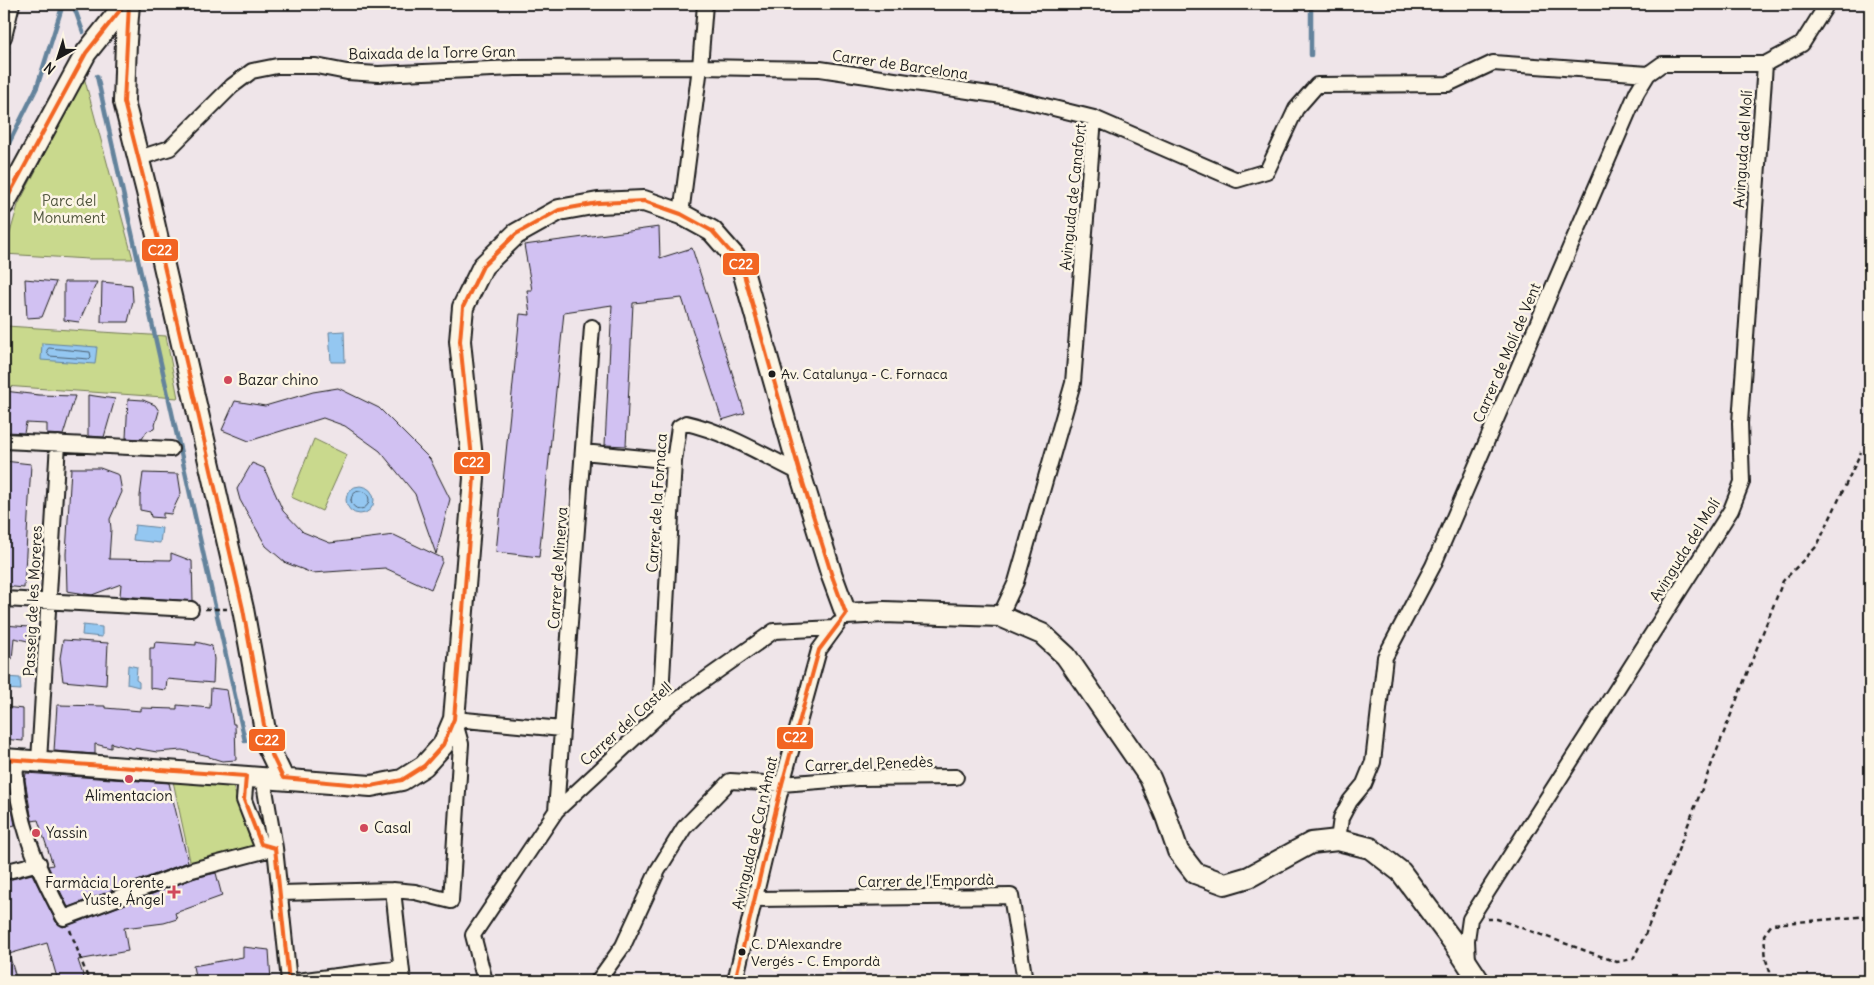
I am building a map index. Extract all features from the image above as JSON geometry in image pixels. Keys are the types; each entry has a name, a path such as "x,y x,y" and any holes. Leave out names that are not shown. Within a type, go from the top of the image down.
{"street":[{"path":"4,37 12,4"},
{"path":"4,204 86,53 125,4"},
{"path":"130,4 126,41 124,102 139,158 243,609 268,748 264,777 281,893 289,981"},
{"path":"681,214 706,4"},
{"path":"1648,74 1662,64 1765,64 1802,44 1826,4"},
{"name":"Avinguda de Canafort","path":"1000,616 1016,582 1073,383 1094,118 1236,180 1267,171 1296,109 1317,85 1448,84 1493,63 1648,74"},
{"name":"Avinguda del Molí","path":"1474,974 1466,953 1470,919 1731,510 1742,482 1740,423 1765,64"},
{"name":"Baixada de la Torre Gran","path":"139,158 170,148 232,86 252,71 277,66 316,66 347,72 378,74 515,68 700,67"},
{"name":"Carrer de Barcelona","path":"700,67 820,69 1009,97 1094,118"},
{"name":"Carrer de Molí de Vent","path":"1338,840 1341,818 1350,801 1364,784 1373,762 1385,657 1433,566 1633,101 1648,74"},
{"path":"275,848 192,870 64,918 30,847 24,828 10,759 371,786 402,780 424,766 443,745 454,719 474,478 460,341 463,307 483,266 516,234 559,210 598,203 644,201 681,214 712,232 740,264 800,473 832,576 841,621 884,612 1000,616 1042,634 1066,656 1150,778 1178,851 1195,873 1225,884 1249,877 1311,843 1338,840 1370,848 1401,872 1454,943 1474,974"},
{"name":"Carrer de Minerva","path":"556,811 592,327"},
{"name":"Carrer de la Fornaca","path":"660,714 674,462 679,427 686,422 712,431 800,473"},
{"path":"4,441 171,449"},
{"name":"Passeig de les Moreres","path":"39,761 58,443"},
{"path":"583,452 674,462"},
{"path":"4,598 191,609"},
{"name":"Carrer del Castell","path":"486,981 473,935 556,811 672,703 774,631 841,621"},
{"name":"Avinguda de Ca n'Amat","path":"735,981 782,784 819,650 841,621"},
{"path":"454,719 562,729"},
{"path":"281,893 393,890 415,892 451,901 461,744 454,719"},
{"path":"264,777 244,800 261,844 275,848"},
{"name":"Carrer del Penedès","path":"598,981 623,946 658,870 684,828 730,781 782,784 857,778 956,777"},
{"path":"4,872 39,863"},
{"path":"297,981 402,975 393,890"},
{"name":"Carrer de l'Empordà","path":"756,899 1011,896 1025,981"}],"path":[{"path":"1469,927 1478,919 1497,918 1616,962 1633,959 1645,935 1783,581 1816,546 1861,452"},
{"path":"191,609 243,609"},
{"path":"1773,981 1766,960 1764,935 1772,924 1870,916"},
{"path":"64,918 89,981"}],"green space":[{"name":"Parc del Monument","path":"84,77 133,259 88,259 4,254 18,205"},
{"path":"6,326 166,336 178,398 4,386 4,340"},
{"path":"314,439 347,455 322,511 291,497"},
{"path":"217,778 233,787 256,850 192,870 173,781"}],"water":[{"path":"344,331 345,362 331,362 329,332"},
{"path":"42,343 97,347 95,364 41,360"},
{"path":"360,486 370,490 374,500 370,510 360,514 350,510 346,500 350,490"},
{"path":"135,525 162,528 160,543 133,540"},
{"path":"83,625 102,627 102,637 82,635"},
{"path":"128,665 137,667 136,680 139,682 139,687 127,684"},
{"path":"4,677 20,678 21,690 4,689"}],"building":[{"path":"659,227 660,258 692,248 745,413 722,420 682,298 633,303 626,446 605,445 612,305 564,312 539,557 496,552 520,314 530,315 527,290 532,290 524,245"},
{"path":"25,279 56,282 42,317 27,318"},
{"path":"64,282 97,282 79,322 64,320"},
{"path":"102,282 132,285 133,301 128,322 101,322"},
{"path":"338,388 379,408 430,459 450,499 436,554 415,494 380,451 345,426 323,418 249,441 222,430 235,401 265,406 313,392"},
{"path":"4,391 39,395 75,396 63,435 47,434 47,424 26,423 24,433 8,432 9,420 4,419"},
{"path":"88,395 115,399 104,437 88,436"},
{"path":"128,399 143,400 155,405 159,411 154,429 147,431 142,439 126,438"},
{"path":"4,461 31,464 24,588 4,586"},
{"path":"252,463 264,468 283,511 303,532 330,543 394,535 442,558 431,589 385,568 312,573 286,563 266,546 240,500 237,489"},
{"path":"71,468 100,468 119,475 122,492 110,519 109,559 171,560 171,553 192,561 193,601 120,596 121,584 92,595 67,591 66,554"},
{"path":"143,473 178,474 181,493 171,514 163,513 163,518 151,517 150,512 140,510"},
{"path":"4,625 29,627 28,641 14,638 12,659 4,658"},
{"path":"63,640 108,643 106,685 63,681 60,658"},
{"path":"155,642 196,645 196,642 212,646 214,659 213,683 167,679 166,690 150,688 150,648 154,648"},
{"path":"211,688 227,690 233,724 235,724 236,760 222,761 182,750 157,752 111,743 111,748 95,744 95,754 54,751 57,705 105,706 105,708 141,711 141,708 177,709 177,705 210,708"},
{"path":"4,707 23,709 23,741 4,739"},
{"path":"26,773 169,783 188,862 68,907 48,866 53,865 38,820 32,821 25,780"},
{"path":"9,794 15,825 4,828 4,801"},
{"path":"216,873 222,896 175,913 177,919 164,923 124,928 128,951 78,960 85,981 58,981 47,943 9,954 17,981 4,981 4,947 6,946 4,939 4,881 32,874 56,922 63,927 195,878"},
{"path":"243,947 269,950 271,981 196,981 193,966 243,957"}],"waterway":[{"path":"4,153 37,87 63,4"},
{"path":"73,4 83,32"},
{"path":"1311,4 1311,55"},
{"path":"97,76 245,741"}],"transit line":[{"name":"C22","path":"4,204 86,53 125,4"},
{"name":"C22","path":"129,4 124,102 147,192 243,609 268,747 283,778 371,786 402,780 424,766 443,745 454,719 474,478 460,341 463,307 483,266 516,234 559,210 598,203 644,201 681,214 712,231 741,264 800,473 832,576 846,614 819,650 782,784 735,981"},
{"name":"C22","path":"4,759 246,776 244,800 261,844 275,848 289,981"}],"place":[{"name":"Av. Catalunya - C. Fornaca","path":"772,374"},
{"name":"Bazar chino","path":"228,380"},
{"name":"Alimentacion","path":"129,779"},
{"name":"Casal","path":"364,828"},
{"name":"Yassin","path":"36,833"},
{"name":"Farmàcia Lorente Yuste, Ángel","path":"174,892"},
{"name":"C. D'Alexandre Vergés - C. Empordà","path":"742,952"}]}
